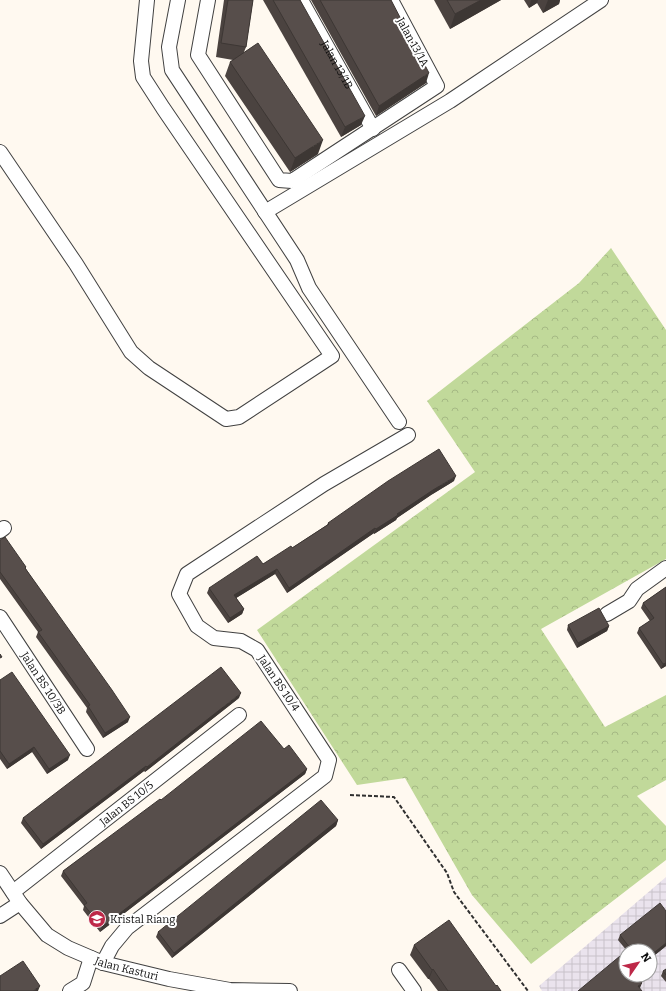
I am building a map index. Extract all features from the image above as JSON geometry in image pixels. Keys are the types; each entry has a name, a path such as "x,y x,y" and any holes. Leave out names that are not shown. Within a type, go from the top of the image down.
{"street":[{"path":"0,152 76,264 131,352 149,368 226,419 239,418 332,356 143,77 140,61 147,0"},
{"path":"178,0 169,47 172,70 297,260 309,288 400,422"},
{"path":"208,0 198,55 279,180 292,181 373,129"},
{"name":"Jalan 13/1B","path":"301,0 373,129"},
{"name":"Jalan 13/1A","path":"373,129 436,87 436,84 390,0"},
{"path":"265,212 450,101 601,0"},
{"name":"Jalan BS 10/4","path":"97,961 127,928 325,776 329,760 257,650 241,641 214,638 197,626 179,594 187,574 324,484 408,435"},
{"path":"607,614 629,601 637,589 666,568"},
{"name":"Jalan BS 10/3B","path":"0,617 87,749"},
{"name":"Jalan BS 10/5","path":"0,916 49,865 238,715"},
{"name":"Jalan Kasturi","path":"0,872 17,898 47,934 68,948 97,961 169,979 230,990 290,991"},
{"path":"70,991 83,983 97,961"},
{"path":"399,970 414,991"}],"path":[{"path":"350,795 394,797 447,873 454,892 528,991"}],"shaded area":[{"path":"666,877 666,991 542,991 539,986"}],"green space":[{"path":"611,248 666,330 666,559 541,629 605,727 666,695 666,780 637,796 666,826 666,860 531,964 472,895 405,778 357,785 257,630 475,472 427,401 579,283"}],"building":[{"path":"228,0 253,0 246,47 221,43"},
{"path":"273,0 300,0 365,116 345,127"},
{"path":"320,0 391,0 429,73 379,106"},
{"path":"447,0 481,0 455,14"},
{"path":"258,43 323,140 295,158 230,62"},
{"path":"439,449 456,476 397,514 398,515 376,529 375,528 289,588 277,569 234,595 244,609 230,618 209,588 257,556 263,564 291,546 292,548 329,524 328,523 388,481"},
{"path":"5,537 26,567 25,568 130,717 105,733 88,706 90,705 38,632 42,630 0,572 0,540"},
{"path":"666,587 666,663 663,664 639,628 654,618 643,603"},
{"path":"599,608 609,626 578,643 568,625"},
{"path":"221,667 241,693 147,767 146,766 43,844 23,818"},
{"path":"12,672 70,755 49,769 34,747 9,764 0,751 0,680"},
{"path":"261,721 284,749 289,745 307,769 102,927 84,905 87,903 63,871 160,799 161,800"},
{"path":"321,800 338,820 174,953 158,932"},
{"path":"660,903 666,911 666,943 658,950 658,943 626,943 620,935"},
{"path":"449,920 501,991 448,991 433,969 432,970 414,945"},
{"path":"618,958 618,983 642,983 638,986 642,991 578,991"},
{"path":"23,961 40,986 33,991 0,991 0,976"}],"place":[{"name":"Kristal Riang","path":"97,919"}]}
